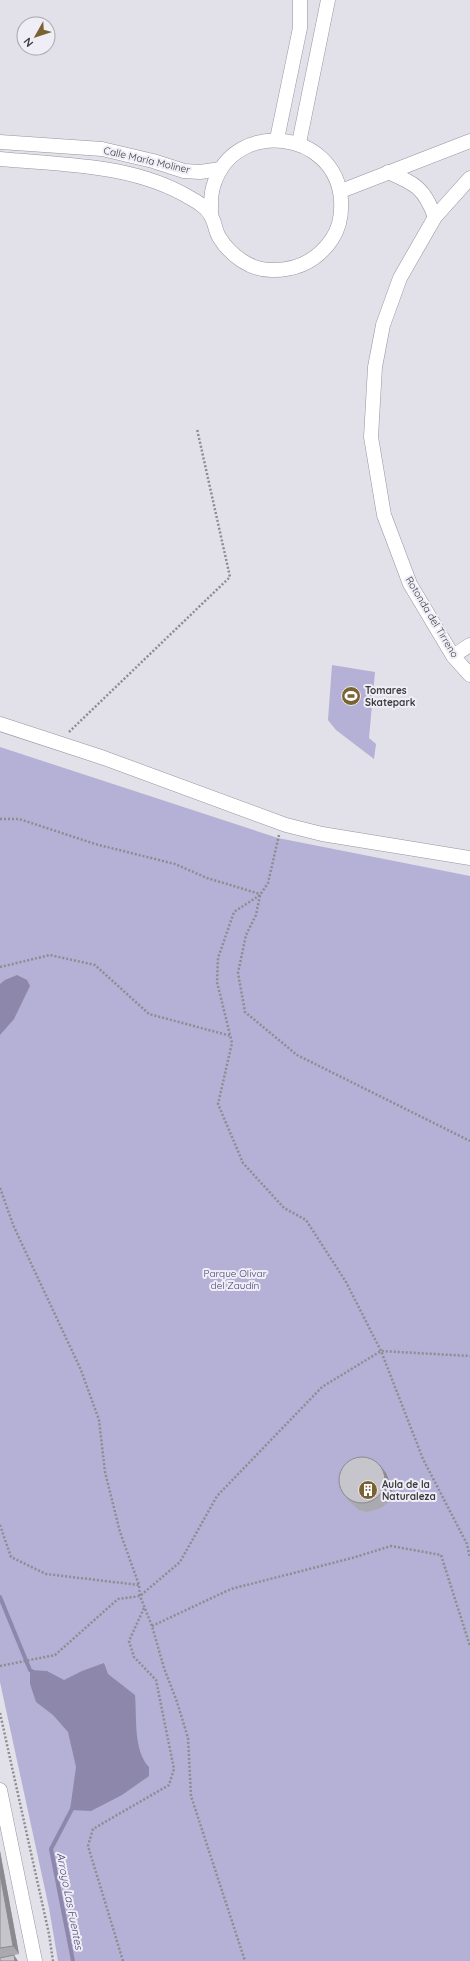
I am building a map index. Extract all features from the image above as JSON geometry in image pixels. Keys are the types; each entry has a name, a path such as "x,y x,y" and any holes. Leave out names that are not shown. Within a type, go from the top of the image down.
{"street":[{"path":"277,139 300,28 300,0"},
{"path":"299,143 328,0"},
{"path":"277,139 299,143 318,154 332,170 340,191 342,212 336,232 325,250 308,263 289,270 268,271 247,264 230,252 218,235 211,215 210,199 214,183 221,168 236,153 256,142 277,139"},
{"path":"340,191 470,141"},
{"name":"Calle María Moliner","path":"0,142 102,149 153,161 184,171 200,172 221,168"},
{"name":"Calle María Moliner","path":"0,159 96,167 144,178 177,190 197,202 211,215"},
{"path":"388,172 414,183 429,203 435,217"},
{"name":"Rotonda del Tirreno","path":"470,178 435,217 400,278 383,325 375,367 371,437 384,515 410,584 453,656 470,676"},
{"path":"453,656 470,645"},
{"path":"0,724 104,758 286,825 322,834 470,858"},
{"path":"0,1790 35,1961"}],"path":[{"path":"58,743 230,577 196,429"},
{"path":"0,819 19,819 95,844 175,864 207,878 260,894"},
{"path":"279,833 268,883 260,894 234,912 218,958 217,982 232,1043 218,1104 243,1163 284,1208 306,1220 346,1282 381,1351 423,1459 467,1544 470,1558"},
{"path":"260,894 256,914 246,935 238,973 245,1012 297,1055 470,1141"},
{"path":"0,967 50,955 95,965 149,1014 231,1036"},
{"path":"0,1188 14,1227 81,1370 99,1420 107,1479 120,1532 139,1585 140,1596 152,1626 164,1668 177,1702 188,1738 191,1796 245,1961"},
{"path":"0,1666 55,1655 118,1599 140,1596 180,1562 217,1496 322,1388 381,1351 470,1356"},
{"path":"0,1525 11,1557 46,1574 139,1585"},
{"path":"152,1626 231,1589 352,1558 391,1546 441,1555 470,1646"},
{"path":"123,1961 88,1846 93,1829 169,1785 174,1769 156,1680 134,1658 129,1641 145,1608"},
{"path":"0,1713 49,1934 53,1961"}],"green space":[{"name":"Tomares Skatepark","path":"332,665 375,672 369,738 376,744 374,759 336,730 328,720"},
{"name":"Parque Olivar del Zaudín","path":"0,747 278,838 470,876 470,1961 58,1961 49,1908 0,1682"}],"shaded area":[{"path":"17,975 27,980 30,986 14,1019 0,1035 0,984"},
{"path":"104,1663 108,1674 135,1695 138,1743 140,1752 149,1767 149,1776 122,1795 91,1811 70,1810 76,1767 68,1732 53,1715 36,1702 30,1684 30,1670 47,1671 64,1680 82,1671"}],"building":[{"name":"Aula de la Naturaleza","path":"362,1457 375,1461 381,1467 385,1480 381,1493 375,1499 362,1503 349,1499 343,1493 339,1480 343,1467 349,1461"},
{"path":"0,1874 13,1946 0,1948"},
{"path":"14,1955 15,1961 0,1961 0,1958"}],"waterway":[{"name":"Arroyo Las Fuentes","path":"0,1597 30,1670 33,1672"},
{"name":"Arroyo Las Fuentes","path":"73,1807 51,1849 73,1961"}],"place":[{"name":"Tomares Skatepark","path":"351,696"},
{"name":"Aula de la Naturaleza","path":"368,1490"}]}
